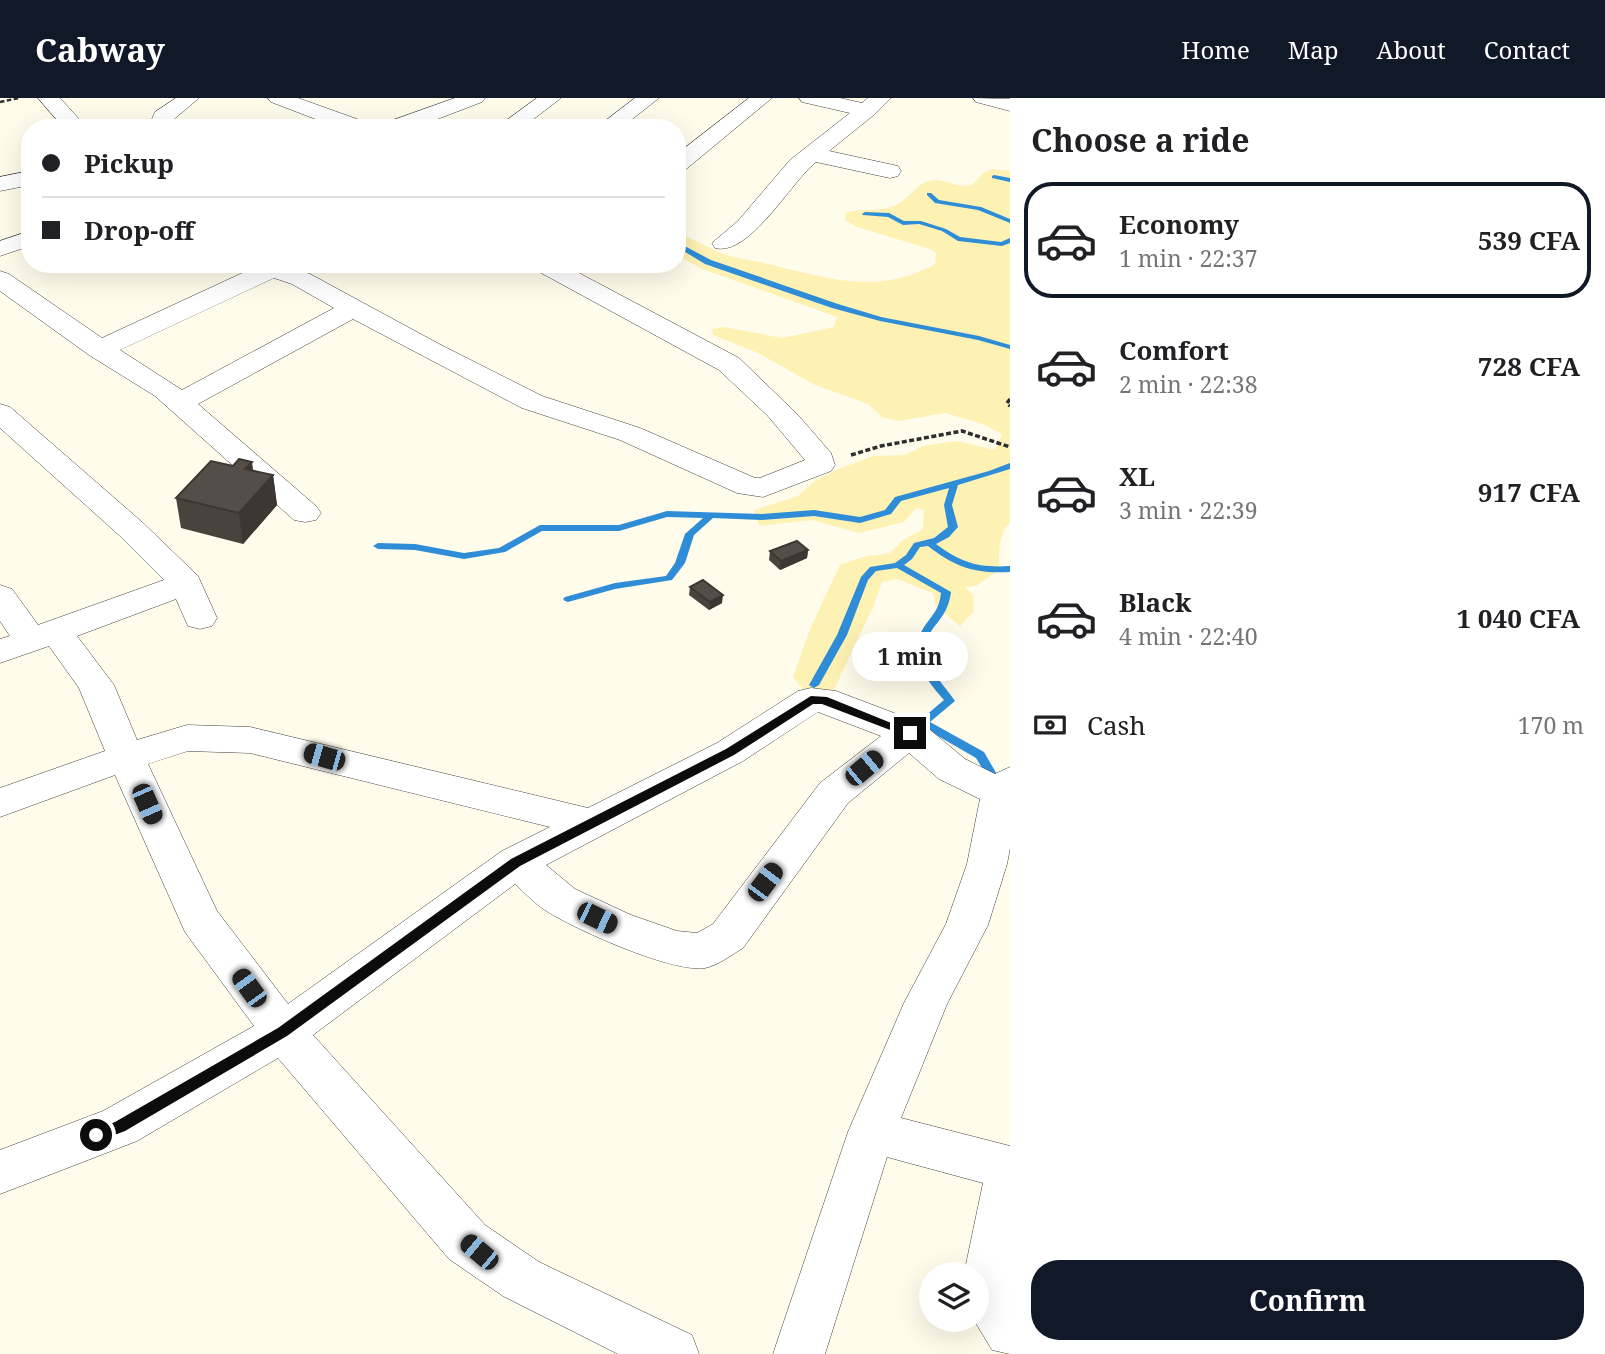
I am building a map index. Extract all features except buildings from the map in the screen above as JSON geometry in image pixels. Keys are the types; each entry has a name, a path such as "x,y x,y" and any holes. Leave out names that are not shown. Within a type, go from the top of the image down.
{"street":[{"path":"48,98 68,119"},
{"path":"162,119 189,98"},
{"path":"278,98 339,119"},
{"path":"418,119 475,98"},
{"path":"520,119 551,98"},
{"path":"620,119 649,98"},
{"path":"686,158 762,98"},
{"path":"809,98 875,104"},
{"path":"982,98 1010,105"},
{"path":"724,243 746,226 798,165 875,104"},
{"path":"812,154 890,171"},
{"path":"0,249 21,241"},
{"path":"99,349 254,273"},
{"path":"284,273 301,279 531,402 629,434 748,486 763,488 820,464 820,459 791,423 755,385 729,363 560,273"},
{"path":"0,279 99,349 128,365 179,403 305,513"},
{"path":"179,403 352,308"},
{"path":"0,413 131,529 186,583 200,618"},
{"path":"29,642 186,583"},
{"path":"0,596 29,642 96,685 200,920 283,1032 467,1242 521,1279 673,1354"},
{"path":"0,1172 120,1126 283,1032 516,862 730,752 811,700 823,700 910,733 952,769 1005,787 987,864 967,925 926,1003 872,1132 799,1354"},
{"path":"516,862 560,900 616,927 676,948 703,951 728,936 765,882 834,793 910,733"},
{"path":"0,803 187,738 250,740 593,822"},
{"path":"872,1132 1010,1168 989,1268 990,1300 1010,1332"}],"path":[{"path":"0,102 19,98"},
{"path":"1010,399 1007,403 1010,406"},
{"path":"820,464 881,446 962,431 973,432 1000,447 1010,447"}],"sand":[{"path":"993,169 1010,171 1010,522 1001,538 999,570 976,586 966,587 973,596 974,611 960,626 936,606 933,593 897,579 882,582 832,694 807,694 793,677 810,629 840,565 863,557 890,553 903,540 923,529 924,510 916,508 904,522 859,533 812,520 759,526 754,510 798,496 816,480 873,456 905,455 923,446 957,441 995,450 1002,434 983,424 945,413 898,421 882,417 868,404 815,385 758,353 713,335 712,329 724,327 782,338 834,327 837,317 702,269 686,260 686,237 728,255 832,279 873,282 894,279 914,274 935,264 936,253 857,227 845,220 845,213 892,207 928,181 938,180 968,186"}],"waterway":[{"path":"994,177 1010,180"},
{"path":"929,194 937,202 979,208 1010,221"},
{"path":"865,214 889,215 903,223 919,222 944,230 958,239 1002,244 1010,240"},
{"path":"686,249 708,262 835,306 880,319 979,338 1010,347"},
{"path":"711,515 761,517 814,513 860,520 888,512 898,499 1010,466"},
{"path":"898,565 909,557 917,545 937,540 953,527 948,505 954,484"},
{"path":"378,546 415,547 464,556 502,550 540,528 619,528 667,514 711,515"},
{"path":"568,599 615,586 669,578 680,563 690,534 711,515"},
{"path":"931,544 950,558 968,566 1010,569"},
{"path":"814,685 842,635 864,579 873,569 898,565"},
{"path":"898,565 946,592 941,613 924,636 921,654 928,671 950,701 923,722 980,755 997,783"}],"route":[{"path":"96,1135 120,1126 283,1032 516,862 730,752 811,700 823,700 910,733"}]}
